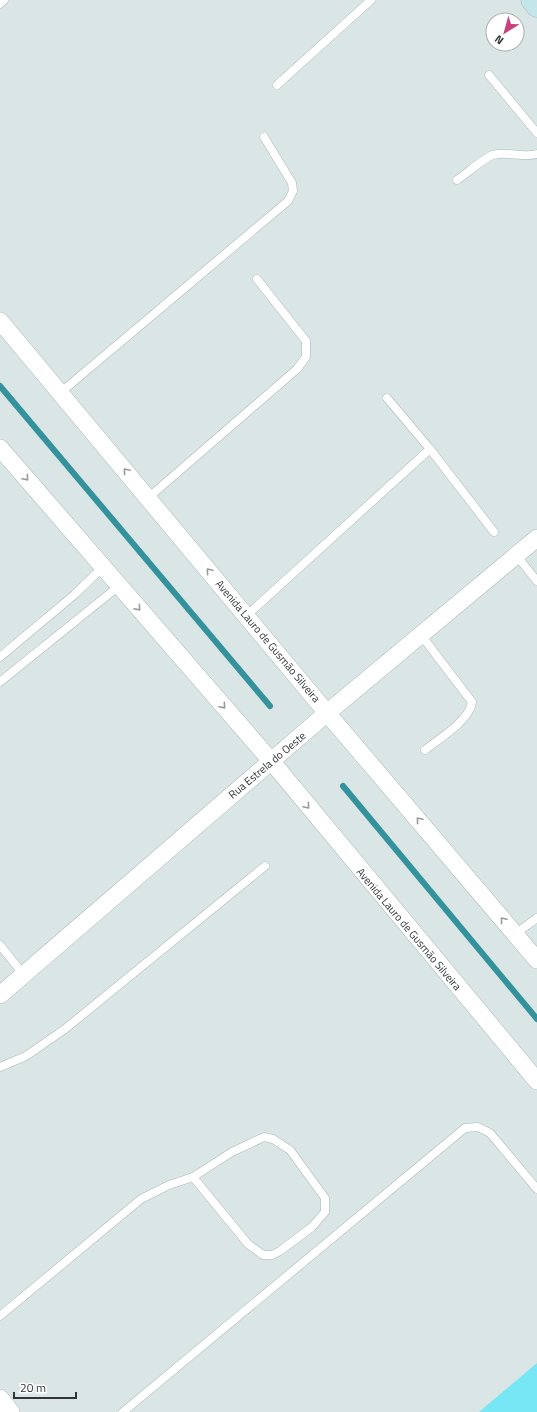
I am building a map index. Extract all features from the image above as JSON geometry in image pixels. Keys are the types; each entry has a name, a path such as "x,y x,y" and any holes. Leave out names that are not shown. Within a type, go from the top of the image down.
{"street":[{"path":"532,0 537,6"},
{"name":"Avenida Lauro de Gusmão Silveira","path":"0,321 327,713 537,960"},
{"name":"Avenida Lauro de Gusmão Silveira","path":"0,448 272,762 537,1081"},
{"name":"Rua Estrela do Oeste","path":"0,995 327,713 537,538"},
{"path":"0,1398 11,1412"}],"lane":[{"path":"0,4 4,0"},
{"path":"277,85 371,0"},
{"path":"489,75 537,133"},
{"path":"60,393 288,201 293,190 292,183 264,137"},
{"path":"457,180 493,155 509,154 526,156 537,154"},
{"path":"148,498 297,369 306,357 306,341 257,279"},
{"path":"387,398 430,449 494,532"},
{"path":"246,616 430,449"},
{"path":"516,555 537,581"},
{"path":"0,657 74,595 103,567"},
{"path":"0,682 119,586"},
{"path":"422,635 472,702 471,710 465,717 426,750"},
{"path":"0,1067 26,1056 65,1029 265,866"},
{"path":"515,934 537,918"},
{"path":"0,945 24,975"},
{"path":"123,1412 464,1128 478,1128 490,1133 537,1189"},
{"path":"0,1316 141,1200 169,1185 192,1176 254,1141 264,1137 273,1139 290,1150 325,1198 325,1212 312,1227 280,1251 272,1255 263,1254 248,1244 192,1176"}],"shaded area":[{"path":"537,1363 537,1412 479,1412"}],"waterway":[{"path":"0,386 270,706"},
{"path":"343,786 537,1019"}]}
